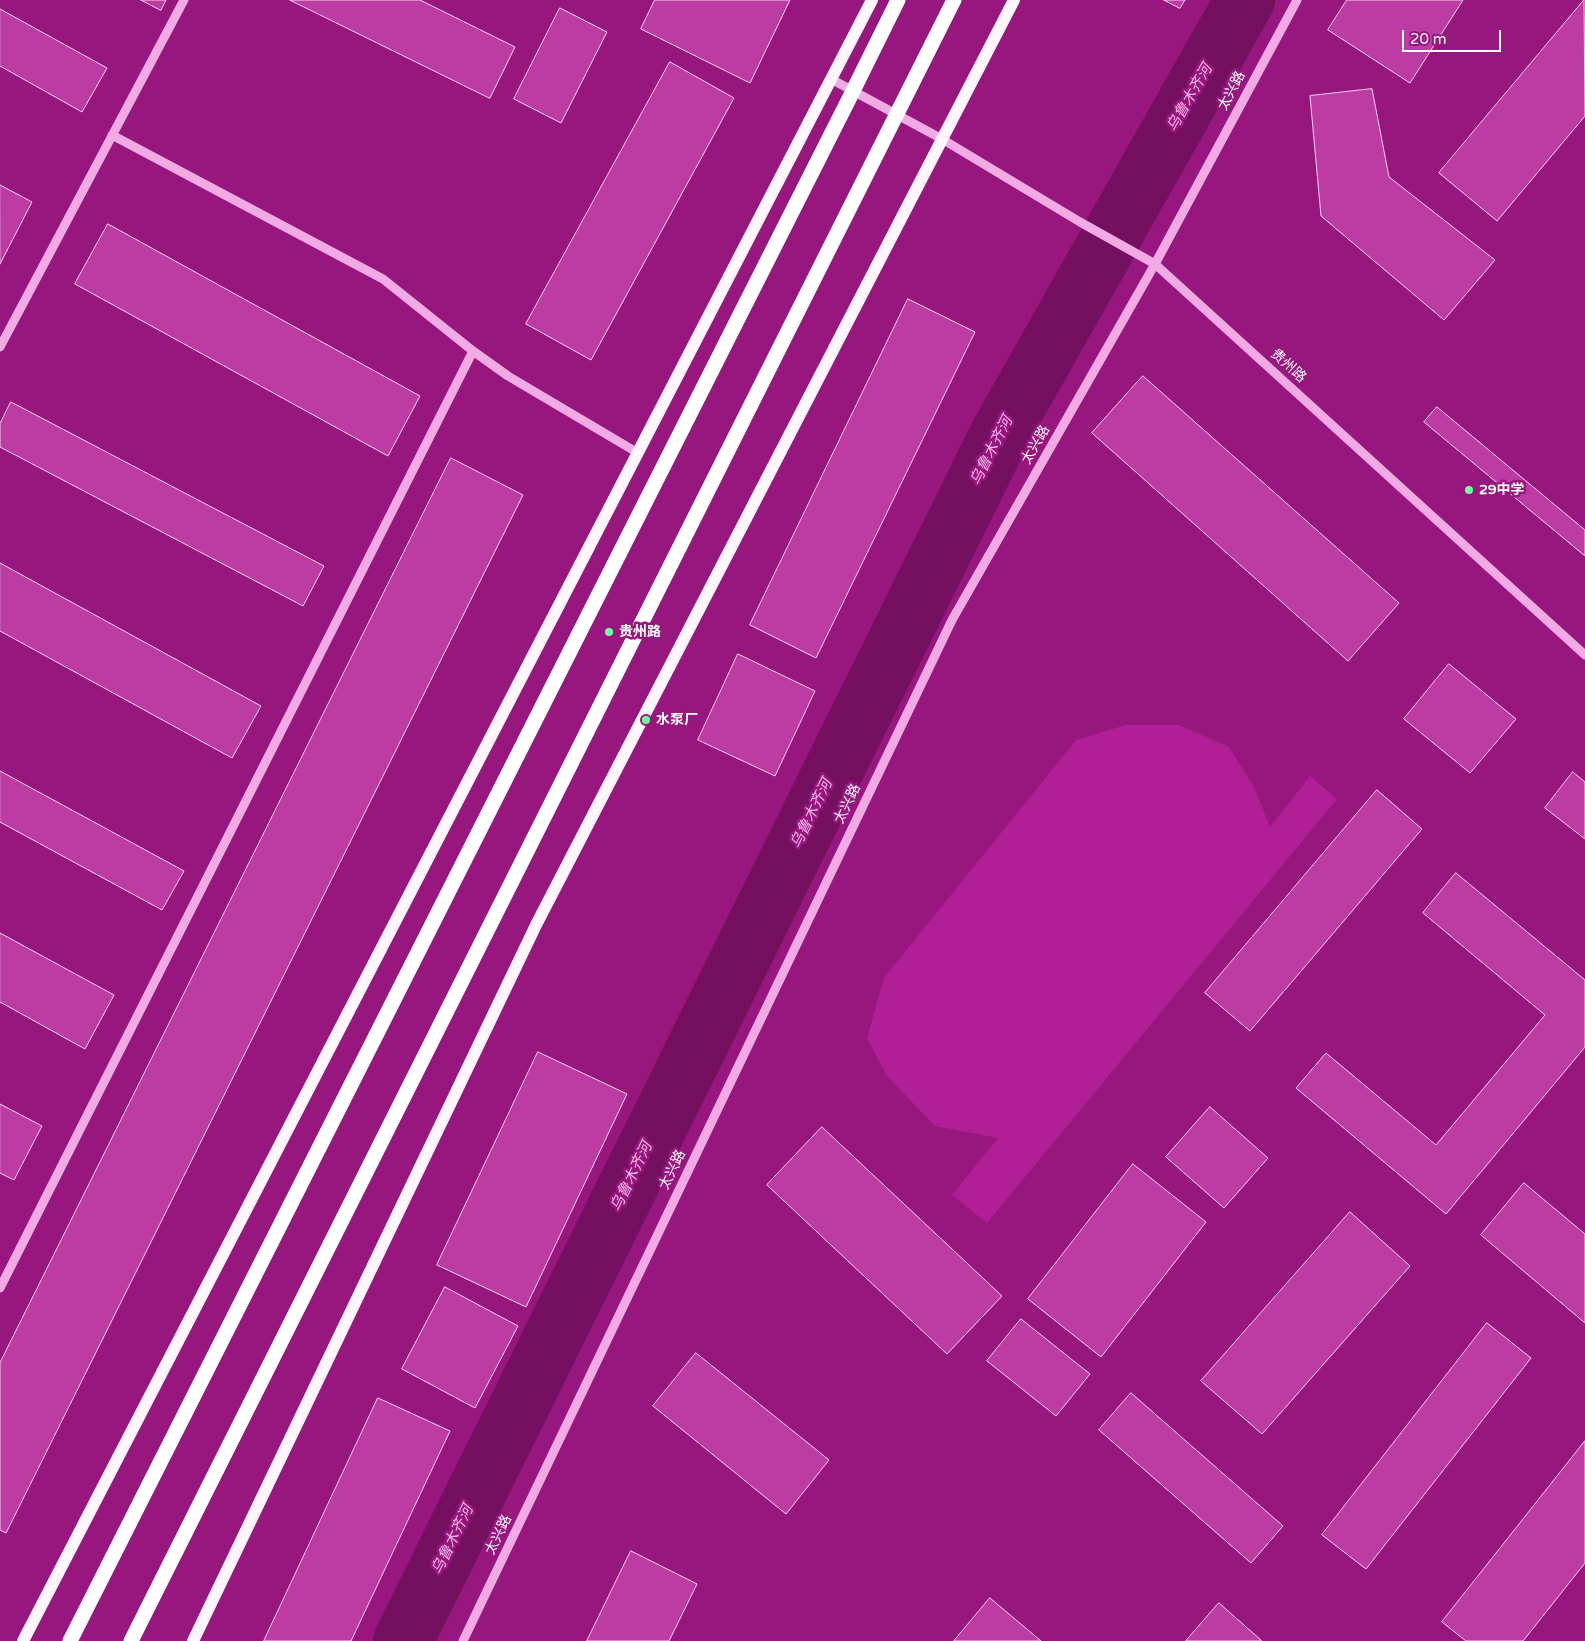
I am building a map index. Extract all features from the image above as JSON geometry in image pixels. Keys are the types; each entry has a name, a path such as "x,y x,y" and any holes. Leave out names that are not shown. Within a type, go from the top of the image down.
{"highway":[{"path":"70,1641 898,0"},
{"path":"131,1641 954,0"}],"main road":[{"path":"22,1641 872,0"},
{"path":"193,1641 536,925 942,140 1010,1"}],"street":[{"path":"0,346 184,0"},
{"name":"太兴路","path":"463,1641 952,620 1155,264 1297,0"},
{"name":"贵州路","path":"831,79 942,140 1155,264 1585,655"},
{"path":"112,135 383,279 473,351 508,376 638,453"},
{"path":"0,1288 473,351"}],"shaded area":[{"path":"1126,725 1179,725 1229,747 1254,787 1270,827 1310,776 1337,799 987,1223 952,1195 998,1138 935,1126 887,1076 867,1038 884,978 1076,740"}],"building":[{"path":"141,0 166,0 161,10"},
{"path":"290,0 420,0 515,47 490,98"},
{"path":"655,0 790,0 750,83 641,29"},
{"path":"1164,0 1185,0 1180,8"},
{"path":"1347,0 1463,0 1410,83 1328,30"},
{"path":"1584,0 1585,116 1497,221 1439,173"},
{"path":"560,8 607,32 561,123 514,99"},
{"path":"0,9 107,68 82,112 0,66"},
{"path":"670,62 734,98 591,360 526,324"},
{"path":"1372,89 1389,177 1495,260 1444,320 1321,216 1310,96"},
{"path":"0,185 32,202 0,264"},
{"path":"108,224 420,396 388,456 75,284"},
{"path":"908,299 975,332 816,658 750,625"},
{"path":"1143,376 1399,603 1348,661 1092,433"},
{"path":"11,402 324,566 303,606 0,447 0,424"},
{"path":"1437,407 1585,530 1585,556 1424,422"},
{"path":"451,458 523,495 6,1533 0,1530 0,1363"},
{"path":"0,563 261,706 232,758 0,631"},
{"path":"738,654 815,691 775,776 698,740"},
{"path":"1449,664 1516,719 1470,773 1404,719"},
{"path":"0,771 184,871 162,910 0,822"},
{"path":"1573,772 1585,782 1585,839 1545,808"},
{"path":"1377,790 1422,829 1250,1031 1205,993"},
{"path":"1456,873 1585,980 1585,1047 1446,1214 1296,1088 1326,1053 1436,1145 1545,1015 1423,913"},
{"path":"0,933 114,995 85,1049 0,1002"},
{"path":"538,1052 627,1094 526,1307 437,1265"},
{"path":"0,1104 42,1126 14,1180 0,1173"},
{"path":"1210,1107 1268,1158 1224,1208 1166,1157"},
{"path":"822,1127 1002,1296 947,1354 767,1185"},
{"path":"1133,1164 1206,1222 1101,1357 1028,1299"},
{"path":"1524,1183 1585,1234 1585,1323 1481,1235"},
{"path":"1350,1212 1410,1266 1262,1434 1201,1381"},
{"path":"445,1287 518,1326 475,1408 402,1369"},
{"path":"1021,1319 1090,1374 1056,1416 987,1361"},
{"path":"1487,1323 1531,1358 1366,1569 1322,1535"},
{"path":"696,1353 829,1460 786,1514 653,1406"},
{"path":"1131,1393 1283,1526 1251,1563 1099,1430"},
{"path":"378,1398 450,1431 351,1641 264,1641"},
{"path":"1585,1441 1585,1563 1523,1641 1466,1641 1442,1622"},
{"path":"631,1551 697,1584 669,1641 587,1641"},
{"path":"990,1598 1041,1641 954,1641"},
{"path":"1219,1603 1262,1641 1186,1641"}],"waterway":[{"name":"乌鲁木齐河","path":"403,1641 1000,434 1245,0"}],"place":[{"name":"29中学","path":"1469,490"},
{"name":"贵州路","path":"609,632"},
{"name":"水泵厂","path":"646,720"}]}
